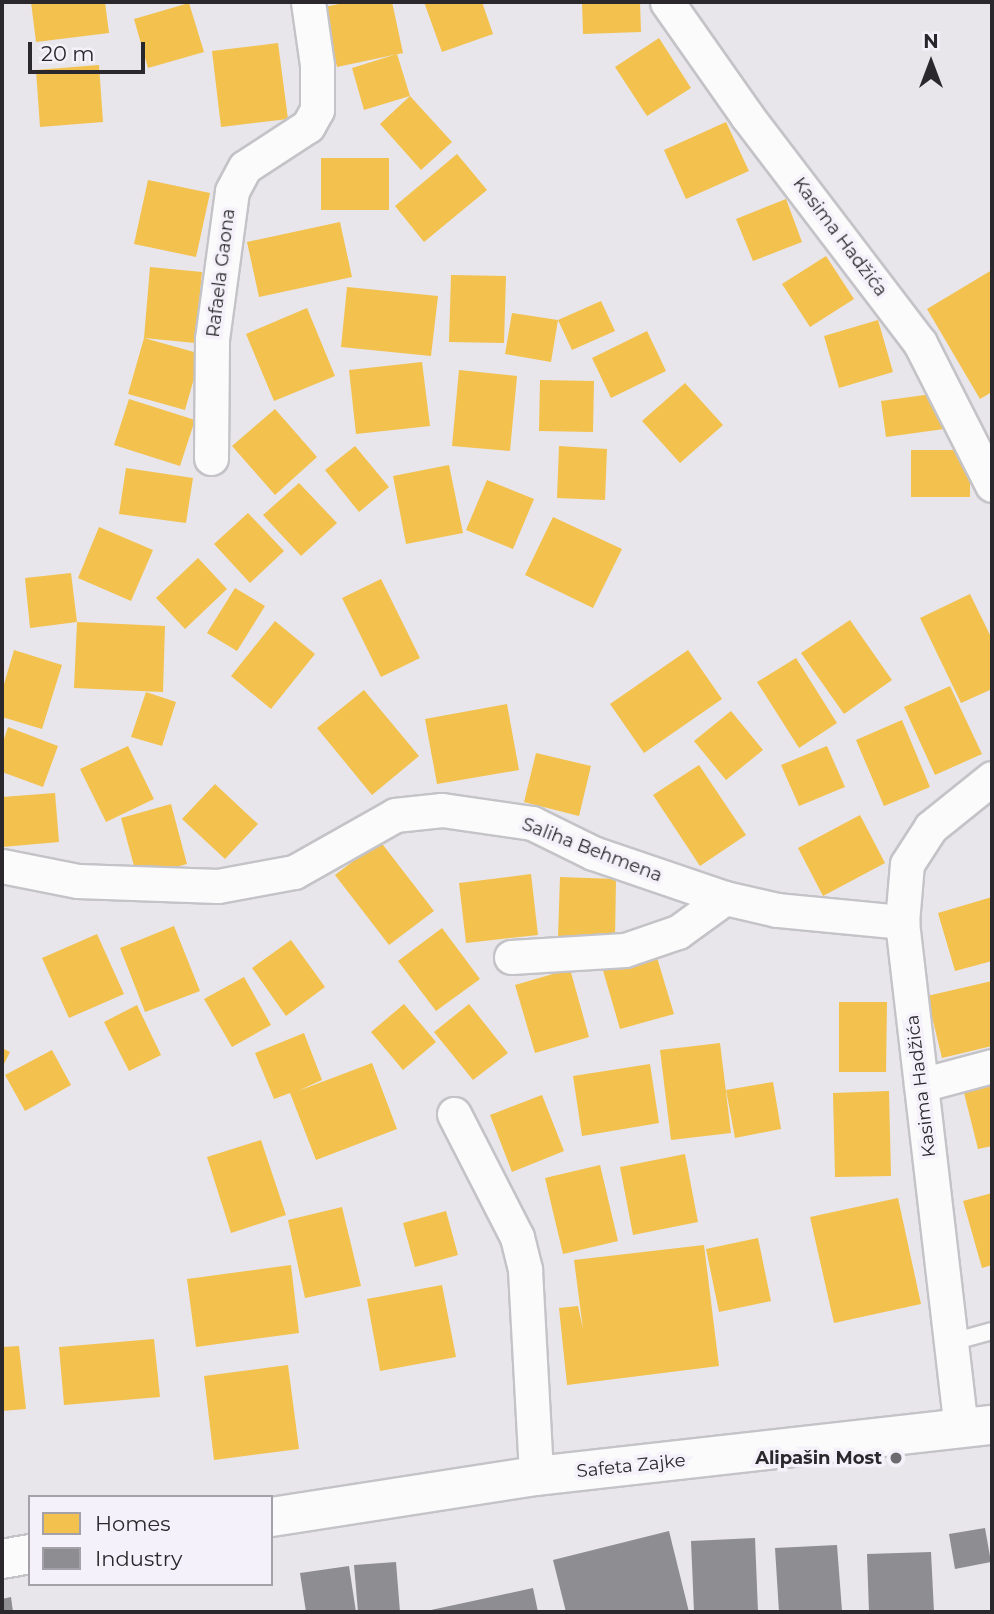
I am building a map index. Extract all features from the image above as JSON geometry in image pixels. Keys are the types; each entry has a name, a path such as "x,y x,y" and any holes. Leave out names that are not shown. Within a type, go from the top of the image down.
{"main road":[{"name":"Safeta Zajke","path":"273,1517 536,1476 977,1427"},
{"path":"2,1559 28,1554"}],"street":[{"name":"Rafaela Gaona","path":"211,458 212,339 232,191 245,167 308,126 317,110 317,65 309,2"},
{"name":"Kasima Hadžića","path":"667,2 747,116 920,343 992,485"},
{"name":"Kasima Hadžića","path":"977,1427 952,1342 902,922 907,864 931,827 992,778"},
{"name":"Saliha Behmena","path":"2,866 78,881 243,883 294,872 395,815 442,810 533,823 593,853 724,898 777,910 902,922"},
{"path":"511,957 625,950 678,932 724,898"},
{"path":"921,1085 992,1066"},
{"path":"454,1114 520,1248 536,1476"}],"lane":[{"path":"952,1342 992,1331"}],"building: Homes":[{"path":"31,2 105,2 109,33 36,42"},
{"path":"349,2 392,2 403,53 337,67 324,7"},
{"path":"424,2 482,2 493,34 442,52"},
{"path":"582,2 640,2 641,32 583,34"},
{"path":"189,3 204,52 148,68 134,19"},
{"path":"659,38 691,88 647,116 615,67"},
{"path":"278,43 288,119 221,127 212,51"},
{"path":"397,54 410,96 364,110 352,68"},
{"path":"99,65 103,122 40,127 36,70"},
{"path":"410,96 452,142 421,170 380,124"},
{"path":"726,122 749,171 686,199 664,150"},
{"path":"457,154 487,190 424,242 395,206"},
{"path":"321,158 389,158 389,210 321,210"},
{"path":"148,180 210,193 196,257 134,244"},
{"path":"786,199 802,242 753,261 736,219"},
{"path":"340,222 352,277 259,297 247,242"},
{"path":"826,256 854,299 810,327 782,284"},
{"path":"150,267 202,272 195,343 144,338"},
{"path":"992,270 992,392 980,399 927,309"},
{"path":"451,275 506,276 504,343 449,342"},
{"path":"347,287 438,296 431,356 341,347"},
{"path":"601,301 615,331 572,350 558,320"},
{"path":"307,308 335,376 274,401 246,334"},
{"path":"512,313 558,320 551,362 505,354"},
{"path":"878,320 893,372 839,388 824,336"},
{"path":"647,331 666,371 611,398 592,358"},
{"path":"144,338 201,354 185,410 128,394"},
{"path":"422,362 430,426 356,434 349,370"},
{"path":"459,370 517,376 510,451 452,446"},
{"path":"540,380 594,381 593,432 539,431"},
{"path":"685,383 723,425 680,463 642,421"},
{"path":"939,393 944,429 886,437 881,401"},
{"path":"129,399 195,420 180,466 114,445"},
{"path":"275,409 317,457 275,495 232,446"},
{"path":"355,446 389,487 359,512 325,470"},
{"path":"559,446 607,449 605,500 557,498"},
{"path":"911,450 970,450 970,497 911,497"},
{"path":"449,465 463,533 406,544 393,476"},
{"path":"126,468 193,478 186,523 119,514"},
{"path":"487,480 534,499 513,549 466,530"},
{"path":"299,483 337,523 301,556 263,515"},
{"path":"248,513 284,551 250,583 214,544"},
{"path":"553,517 622,549 593,608 525,575"},
{"path":"99,527 153,550 131,601 78,578"},
{"path":"198,558 227,589 185,629 156,598"},
{"path":"71,573 77,622 30,628 25,578"},
{"path":"381,579 420,658 381,677 342,598"},
{"path":"235,588 265,606 237,651 207,633"},
{"path":"970,594 992,639 992,689 961,703 920,618"},
{"path":"850,620 892,680 844,714 801,653"},
{"path":"275,621 315,654 271,709 231,676"},
{"path":"77,622 165,626 163,692 74,688"},
{"path":"14,650 62,665 42,729 2,717 2,691"},
{"path":"688,650 722,699 644,753 610,704"},
{"path":"796,658 837,723 799,748 757,682"},
{"path":"950,686 982,754 935,775 904,707"},
{"path":"364,690 419,756 372,795 317,728"},
{"path":"146,692 176,702 162,746 131,737"},
{"path":"507,704 519,770 437,784 425,719"},
{"path":"731,711 763,750 726,780 694,741"},
{"path":"902,720 930,787 884,806 856,740"},
{"path":"8,727 58,746 43,787 2,772 2,745"},
{"path":"128,746 154,799 106,822 80,769"},
{"path":"827,746 845,787 799,806 781,765"},
{"path":"536,753 591,766 579,816 524,802"},
{"path":"699,765 746,835 700,866 653,795"},
{"path":"215,784 258,824 225,859 182,819"},
{"path":"55,793 59,842 2,847 2,797"},
{"path":"171,804 187,864 137,877 121,818"},
{"path":"860,815 885,863 823,896 798,848"},
{"path":"380,841 434,911 389,945 335,875"},
{"path":"531,874 538,935 466,943 459,883"},
{"path":"560,877 616,879 615,939 558,937"},
{"path":"992,897 992,961 955,971 938,913"},
{"path":"174,926 200,991 145,1012 120,948"},
{"path":"442,928 480,979 436,1011 398,961"},
{"path":"97,934 124,994 69,1018 42,958"},
{"path":"291,940 325,987 286,1016 252,968"},
{"path":"655,951 674,1014 620,1029 602,967"},
{"path":"570,969 589,1037 535,1053 515,985"},
{"path":"244,977 271,1025 232,1047 204,999"},
{"path":"992,981 992,1046 942,1058 927,996"},
{"path":"839,1002 887,1002 886,1072 839,1072"},
{"path":"404,1004 436,1042 403,1070 371,1032"},
{"path":"469,1004 508,1053 473,1080 434,1032"},
{"path":"137,1005 161,1055 129,1071 104,1022"},
{"path":"304,1033 322,1080 298,1091 372,1063 397,1129 316,1160 290,1093 274,1099 255,1053"},
{"path":"720,1043 731,1133 671,1140 660,1050"},
{"path":"2,1048 10,1052 2,1068"},
{"path":"52,1050 71,1085 25,1111 5,1075"},
{"path":"650,1064 659,1123 582,1136 573,1076"},
{"path":"773,1082 781,1129 735,1138 726,1090"},
{"path":"992,1086 992,1146 978,1149 964,1093"},
{"path":"889,1091 891,1176 835,1177 833,1093"},
{"path":"542,1095 564,1151 512,1172 490,1115"},
{"path":"261,1140 286,1215 231,1233 207,1157"},
{"path":"685,1154 698,1222 633,1235 620,1167"},
{"path":"600,1165 618,1241 563,1254 545,1178"},
{"path":"992,1193 992,1265 982,1268 963,1201"},
{"path":"898,1198 921,1304 834,1323 810,1217"},
{"path":"342,1207 361,1286 305,1298 288,1220"},
{"path":"446,1211 458,1255 415,1267 403,1223"},
{"path":"758,1238 771,1301 719,1312 706,1249"},
{"path":"704,1245 719,1366 567,1385 559,1308 578,1306 583,1329 574,1260"},
{"path":"291,1265 299,1333 196,1347 187,1279"},
{"path":"442,1285 456,1357 380,1371 367,1299"},
{"path":"154,1339 160,1397 64,1405 59,1347"},
{"path":"19,1346 26,1409 2,1411 2,1347"},
{"path":"288,1365 299,1449 214,1460 204,1376"}],"building: Industry":[{"path":"985,1528 991,1562 955,1569 949,1534"},
{"path":"669,1531 689,1612 566,1612 553,1560"},
{"path":"755,1538 758,1612 694,1612 691,1541"},
{"path":"837,1545 842,1611 779,1612 775,1548"},
{"path":"931,1552 934,1612 869,1612 867,1554"},
{"path":"396,1562 400,1612 358,1612 354,1565"},
{"path":"349,1566 356,1612 306,1612 300,1573"},
{"path":"533,1588 538,1612 431,1610"},
{"path":"11,1597 13,1612 2,1612 2,1599"}],"place":[{"name":"Alipašin Most","path":"896,1458"}]}
